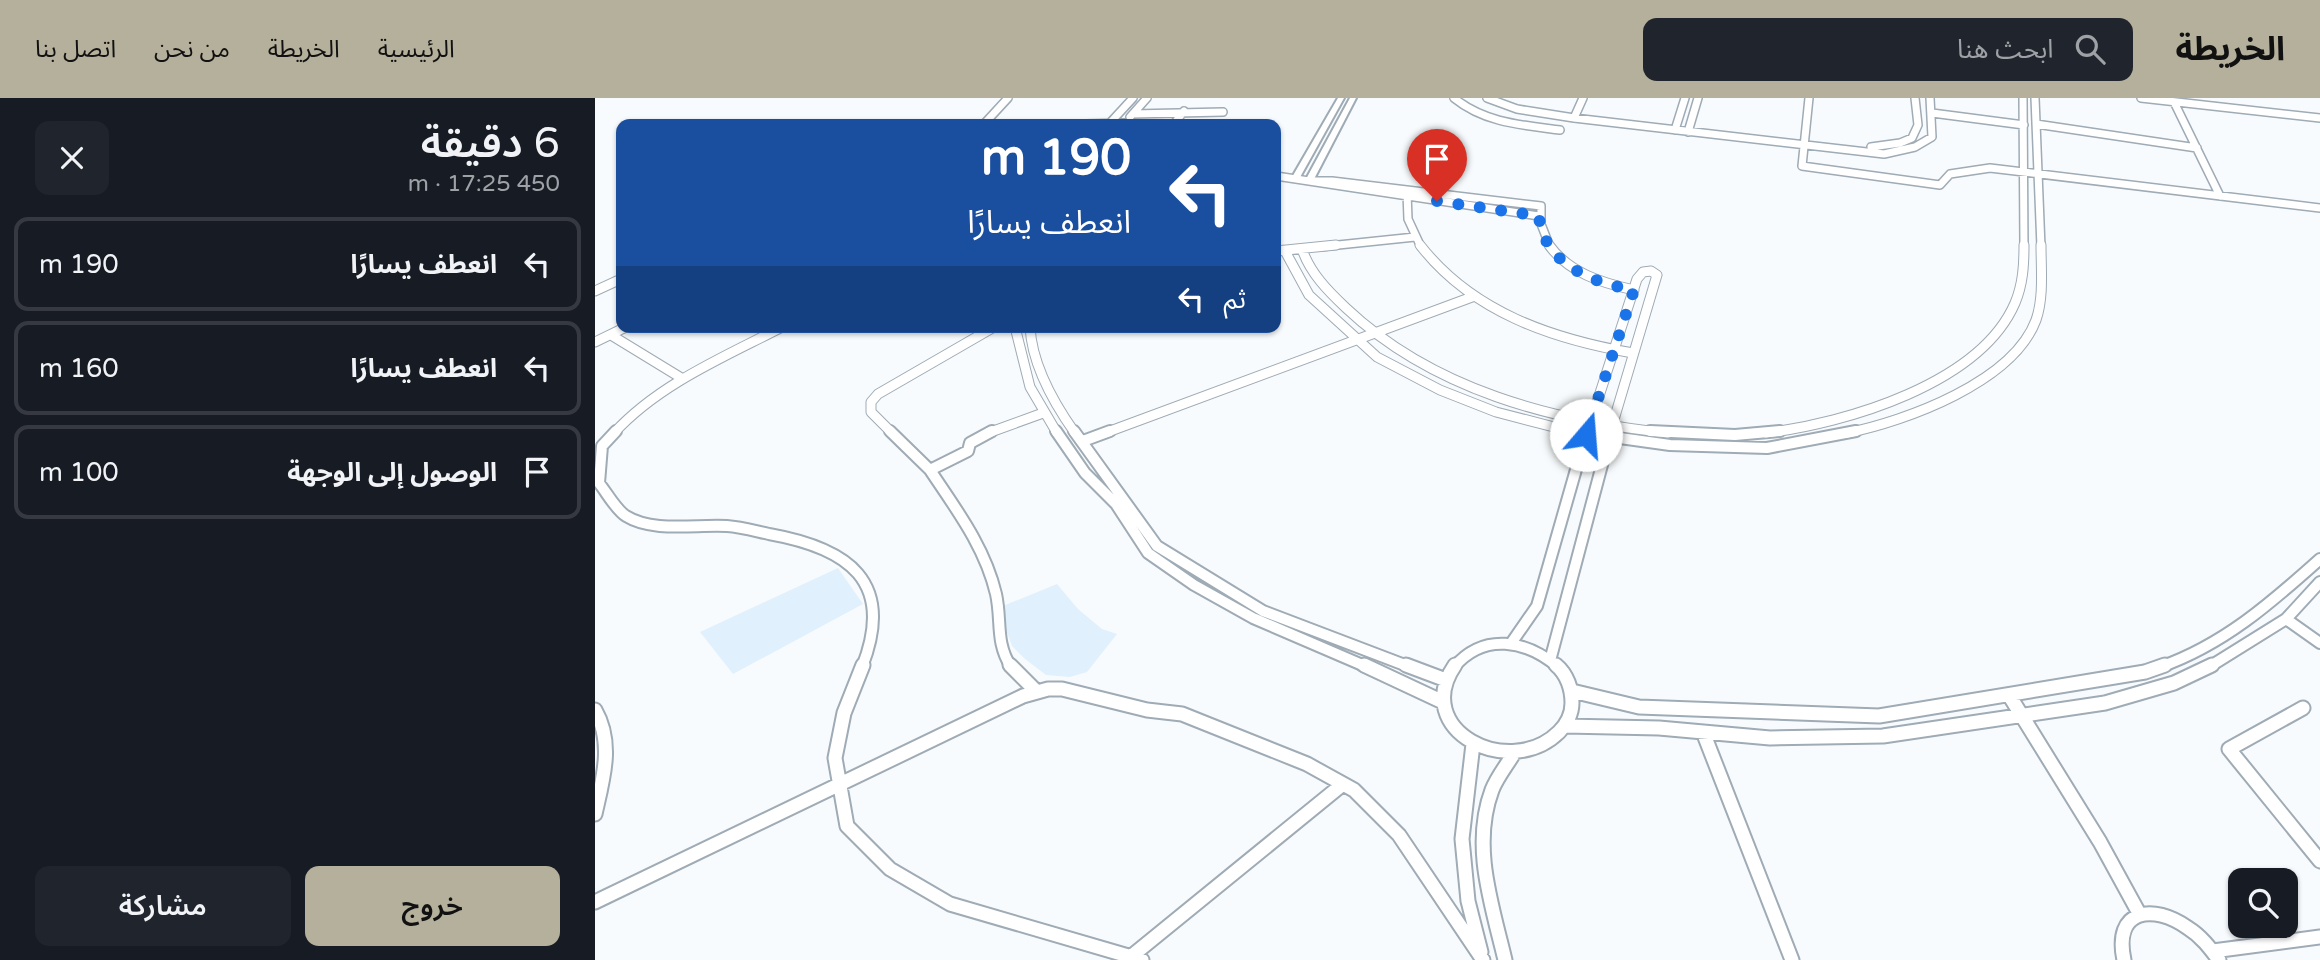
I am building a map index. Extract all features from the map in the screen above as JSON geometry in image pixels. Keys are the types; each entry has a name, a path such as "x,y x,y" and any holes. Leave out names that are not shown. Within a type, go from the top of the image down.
{"street":[{"path":"989,119 1008,98"},
{"path":"1113,119 1133,98"},
{"path":"1129,119 1147,98"},
{"path":"1295,179 1341,98"},
{"path":"1309,181 1353,98"},
{"path":"1454,98 1480,115 1511,124 1560,130"},
{"path":"1487,98 1517,109 1884,154 1908,151 1923,145 1932,137 1930,98"},
{"path":"1501,98 1528,107 1575,116"},
{"path":"1575,116 1583,98"},
{"path":"1675,128 1685,98"},
{"path":"1689,129 1698,98"},
{"path":"1809,98 1802,166 1940,185 1950,174 1973,169 2025,171 2320,208"},
{"path":"1804,143 1859,148 1900,143 1912,138 1916,132 1915,98"},
{"path":"1302,249 1318,279 1372,335 1416,363 1484,393 1538,410 1673,434 1736,435 1798,429 1853,416 1888,403 1951,372 1995,336 2013,310 2023,281 2023,98"},
{"path":"1281,253 1309,295 1356,341 1377,357 1440,390 1496,412 1586,435 1670,445 1767,448 1876,428 1943,401 1992,372 2022,346 2036,320 2041,294 2035,98"},
{"path":"2141,98 2320,117"},
{"path":"2172,100 2220,196"},
{"path":"1178,119 1184,111"},
{"path":"1133,114 1223,112"},
{"path":"1932,113 2024,125"},
{"path":"2036,124 2197,148"},
{"path":"1281,177 1332,181 1406,193 1541,206 1540,231 1563,262 1607,284 1634,290"},
{"path":"1406,193 1408,221 1415,237 1436,269 1472,297 1550,332 1633,354"},
{"path":"1281,251 1415,237"},
{"path":"1512,642 1537,606 1586,435 1637,279 1643,272 1651,271 1657,275 1613,425 1551,657"},
{"path":"595,291 616,281"},
{"path":"1083,441 1472,297"},
{"path":"595,342 616,332"},
{"path":"771,333 683,379 632,413 602,446 599,483 626,516 664,527 727,526 797,539 825,548 852,567 866,584 875,612 873,640 843,713 835,758 847,826 890,869 950,904 1133,959 1343,784"},
{"path":"984,333 877,394 871,402 871,412 930,470 968,526 996,594 1003,653 1012,668 1037,691"},
{"path":"1017,333 1030,387 1043,413 1085,473 1116,503 1148,553 1194,584 1253,618 1336,652 1443,702"},
{"path":"1030,333 1031,347 1049,395 1157,546 1263,611 1445,680"},
{"path":"611,335 683,379"},
{"path":"930,470 964,456 970,443 981,435 1043,413"},
{"path":"1572,691 1639,707 1879,716 2145,672 2193,655 2264,609 2320,559"},
{"path":"1565,726 1770,738 1883,736 2105,703 2174,683 2252,642 2285,619 2320,582"},
{"path":"2285,619 2320,643"},
{"path":"1512,642 1533,647 1551,657 1565,673 1572,691 1572,709 1565,726 1552,740 1535,749 1514,753 1493,751 1473,744 1448,718 1443,702 1445,680 1455,664 1471,651 1491,644 1512,642"},
{"path":"595,902 838,783 1037,691 1062,689 1147,709 1182,714 1307,764 1354,790 1399,835 1483,960"},
{"path":"2009,695 2140,915"},
{"path":"2303,708 2229,749 2320,862"},
{"path":"595,710 603,720 605,744 605,771 595,814"},
{"path":"1703,732 1792,960"},
{"path":"1473,744 1462,839 1463,871 1483,960"},
{"path":"1506,960 1484,859 1483,833 1492,791 1514,753"},
{"path":"2124,960 2119,943 2121,929 2129,919 2140,915 2157,914 2174,919 2192,929 2216,956 2320,937"}],"shaded area":[{"path":"838,568 863,604 733,674 700,632"},
{"path":"1057,584 1078,609 1102,629 1117,634 1087,672 1070,677 1046,675 1025,659 1012,646 998,608"}],"route":[{"path":"1437,201 1539,216 1540,231 1550,249 1563,262 1607,284 1634,290 1586,435"}]}
